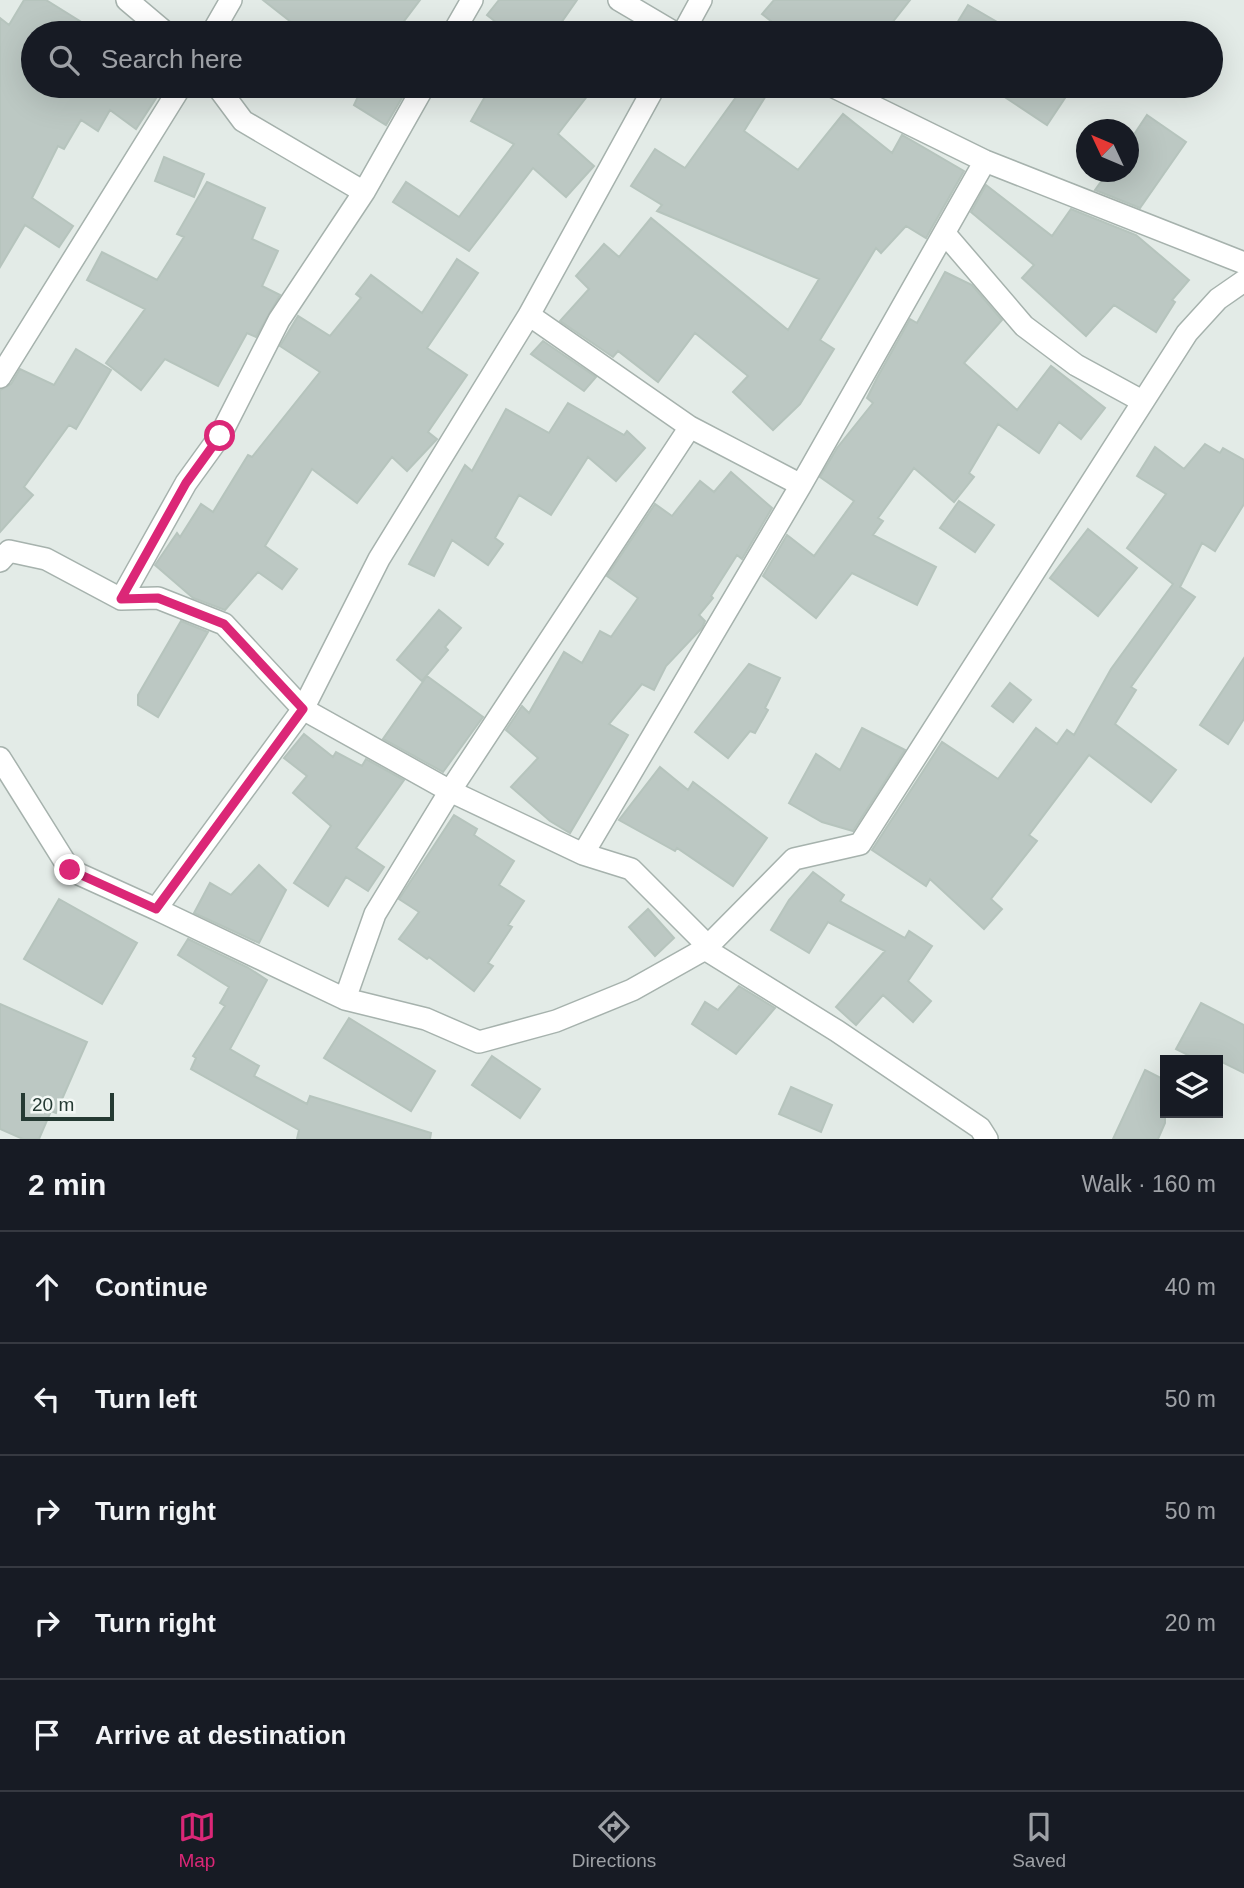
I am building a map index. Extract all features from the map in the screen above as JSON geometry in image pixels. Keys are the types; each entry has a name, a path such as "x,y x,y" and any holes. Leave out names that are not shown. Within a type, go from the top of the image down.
{"street":[{"path":"127,0 152,21"},
{"path":"219,21 231,0"},
{"path":"460,21 472,0"},
{"path":"619,0 655,21"},
{"path":"690,21 701,0"},
{"path":"0,377 174,98"},
{"path":"226,98 243,121 363,192"},
{"path":"121,599 186,483 220,436 279,320 363,192 417,98"},
{"path":"156,909 303,709 379,559 529,315 648,98"},
{"path":"856,98 985,161 1244,263"},
{"path":"583,854 801,485 946,235 985,161"},
{"path":"946,235 1024,326 1076,365 1142,401"},
{"path":"0,758 70,870 345,999 426,1019 479,1042 556,1021 620,995 705,949 794,859 860,844 1187,333 1218,299 1244,281"},
{"path":"529,315 690,427 801,485"},
{"path":"345,999 375,914 450,791 690,427"},
{"path":"0,561 9,551 47,559 121,599 158,598 224,624 303,709 450,791 583,854 631,869 701,938 705,949 958,1113 980,1128 987,1139"}],"building":[{"path":"24,0 46,0 80,21 21,21 21,98 156,98 136,129 110,110 98,131 81,120 64,149 58,146 32,198 73,226 59,247 25,225 0,267 0,18 9,25"},
{"path":"263,0 420,0 404,21 290,21"},
{"path":"499,0 577,0 562,21 495,21 487,15"},
{"path":"774,0 910,0 893,21 771,21 762,14"},
{"path":"968,5 995,21 958,21"},
{"path":"357,98 402,98 386,125 354,105"},
{"path":"484,98 586,98 558,134 594,166 566,197 533,168 469,251 393,202 406,182 459,217 514,144 471,121"},
{"path":"735,98 765,98 744,131 798,170 843,114 892,153 902,135 964,171 926,238 906,226 881,253 876,248 820,340 834,349 800,404 773,430 733,392 748,376 695,333 658,382 618,351 613,357 560,321 589,289 576,276 604,244 619,257 651,218 788,330 819,279 657,211 662,205 631,186 655,149 685,168"},
{"path":"1006,98 1065,98 1047,125"},
{"path":"1147,115 1186,142 1140,208 1095,190 1101,182 1139,182 1139,127"},
{"path":"164,157 204,174 194,197 155,181"},
{"path":"207,182 265,208 252,239 278,251 262,286 280,295 256,337 247,333 218,386 165,359 141,390 106,363 145,309 87,280 102,252 157,280 184,237 177,234"},
{"path":"986,185 1052,236 1071,209 1136,235 1189,280 1172,300 1175,302 1156,332 1114,305 1086,336 1022,278 1034,265 971,212"},
{"path":"457,259 478,273 427,348 467,375 428,432 437,439 407,471 392,457 357,503 312,469 265,546 297,569 282,589 258,572 225,610 193,598 155,565 177,533 180,537 201,504 213,512 248,455 252,457 320,372 280,346 298,316 330,336 361,298 356,294 371,275 422,313"},
{"path":"945,272 972,285 1002,320 964,363 1017,410 1051,366 1105,408 1081,439 1059,422 1039,453 998,424 969,473 974,477 954,502 914,468 878,518 883,521 873,535 936,567 917,605 852,573 816,618 763,576 787,535 814,556 854,501 820,477 837,448 873,403 867,398 877,378 910,319 917,323"},
{"path":"543,341 596,377 584,391 531,354"},
{"path":"76,349 111,370 76,429 69,425 24,487 33,495 0,532 0,390 11,384 20,369 54,385"},
{"path":"568,403 624,435 627,431 645,448 616,481 588,457 551,515 519,495 495,538 503,544 488,565 452,540 434,576 409,564 465,465 472,471 506,409 549,433"},
{"path":"1205,444 1220,453 1223,448 1244,460 1244,504 1215,551 1202,543 1180,587 1195,597 1131,687 1136,690 1115,724 1176,770 1151,802 1089,755 1029,835 1037,841 991,899 1002,909 984,929 930,879 926,886 872,850 942,742 998,779 1036,728 1057,744 1067,730 1074,735 1111,669 1173,584 1127,548 1166,494 1137,476 1155,447 1184,469"},
{"path":"731,472 772,508 742,559 737,555 711,596 713,598 699,615 705,621 702,628 666,666 654,690 642,684 609,724 628,735 570,833 550,821 511,787 538,758 506,730 522,706 529,713 564,652 582,663 600,631 611,637 638,598 607,576 655,504 672,516 700,481 714,492"},
{"path":"959,501 994,525 975,552 940,528"},
{"path":"1088,529 1137,568 1098,616 1050,578"},
{"path":"439,610 461,628 445,647 448,650 422,681 397,660"},
{"path":"181,621 208,632 158,717 138,705 138,695"},
{"path":"1244,658 1244,719 1228,744 1200,725"},
{"path":"749,664 780,678 765,708 768,710 755,733 750,731 728,758 695,732"},
{"path":"427,676 483,717 443,772 383,739"},
{"path":"1010,683 1031,700 1013,722 992,706"},
{"path":"862,728 905,750 853,831 822,822 789,803 816,754 840,770"},
{"path":"304,734 333,757 336,752 362,766 366,759 404,780 356,848 384,867 368,891 346,877 328,906 294,883 331,826 293,793 307,776 284,758"},
{"path":"660,767 688,790 693,782 767,838 733,886 677,848 675,851 619,820"},
{"path":"454,815 477,829 474,835 514,861 499,885 524,901 508,925 512,927 488,963 493,966 474,991 429,957 427,959 399,939 419,912 399,899"},
{"path":"259,865 286,890 259,943 194,913 210,883 231,895"},
{"path":"813,872 844,895 840,901 905,938 909,931 932,946 908,981 931,1001 913,1022 883,995 856,1025 836,1007 885,951 828,922 809,953 771,930 789,900"},
{"path":"59,899 137,943 102,1004 24,959"},
{"path":"648,909 674,938 655,956 629,927"},
{"path":"188,939 247,967 267,980 230,1049 259,1066 254,1076 307,1104 310,1096 431,1133 430,1139 297,1139 299,1130 191,1069 196,1058 193,1056 225,1006 220,1003 229,987 178,955"},
{"path":"739,986 775,1008 736,1054 692,1024 705,1002 718,1010"},
{"path":"1201,1003 1244,1025 1244,1073 1223,1062 1223,1055 1188,1055 1176,1049"},
{"path":"0,1004 87,1042 56,1113 51,1111 39,1139 23,1139 0,1129"},
{"path":"349,1018 435,1071 411,1111 324,1058"},
{"path":"492,1056 540,1089 520,1118 472,1085"},
{"path":"1145,1070 1160,1078 1160,1118 1165,1118 1165,1123 1158,1139 1113,1139"},
{"path":"791,1087 832,1105 821,1132 779,1114"}],"route":[{"path":"70,870 156,909 303,709 224,624 158,598 121,599 186,483 220,436"}]}
